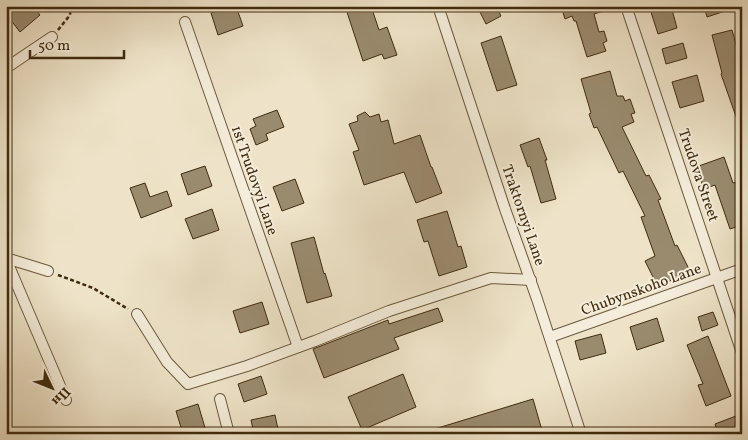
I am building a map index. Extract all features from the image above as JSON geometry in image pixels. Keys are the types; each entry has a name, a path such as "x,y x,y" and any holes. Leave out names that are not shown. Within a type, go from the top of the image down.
{"street":[{"name":"Traktornyi Lane","path":"438,6 581,434"},
{"name":"Trudova Street","path":"626,6 742,353"},
{"name":"1st Trudovyi Lane","path":"185,22 298,348"},
{"path":"6,68 52,37"},
{"path":"6,259 48,271"},
{"path":"6,259 66,400"},
{"name":"Chubynskoho Lane","path":"550,337 742,269"},
{"path":"138,314 167,362 188,384 298,348 389,311 491,278 531,280"},
{"path":"220,399 230,434"}],"path":[{"path":"52,37 70,15 71,6"},
{"path":"48,271 93,288 138,314"}],"building":[{"path":"6,6 33,6 40,15 20,32 6,14"},
{"path":"236,6 243,26 218,35 211,13"},
{"path":"345,6 371,6 379,30 387,27 397,55 384,59 382,54 363,61"},
{"path":"477,6 496,6 501,16 486,24"},
{"path":"561,6 613,6 613,8 594,14 599,32 604,31 607,41 603,43 606,51 587,57 576,21 574,21 572,16 565,19"},
{"path":"659,6 671,6 677,28 658,34 650,9"},
{"path":"704,6 734,6 734,8 707,17"},
{"path":"732,30 742,66 742,128 740,128 721,74 712,35"},
{"path":"501,36 517,85 497,91 481,43"},
{"path":"683,43 687,58 666,64 662,49"},
{"path":"610,71 617,96 623,96 625,101 630,99 635,113 631,114 634,122 622,127 646,176 649,175 661,199 658,200 675,246 677,245 690,271 658,287 645,261 655,256 641,217 645,216 623,171 619,173 597,127 594,128 581,79"},
{"path":"697,75 704,101 680,108 672,82"},
{"path":"277,110 284,127 266,134 268,140 256,145 250,129 256,126 253,119"},
{"path":"365,112 370,117 379,114 381,122 388,120 394,144 420,135 442,193 416,203 404,172 364,185 353,152 359,150 349,124 358,121 357,116"},
{"path":"539,138 547,160 545,160 556,199 541,203 530,166 528,167 520,145"},
{"path":"724,157 733,183 737,182 742,196 742,225 730,229 715,185 704,189 696,167"},
{"path":"205,166 212,186 188,195 181,174"},
{"path":"295,179 304,203 282,211 273,187"},
{"path":"145,183 150,197 167,191 172,206 141,218 130,188"},
{"path":"212,209 219,230 193,239 185,219"},
{"path":"447,211 458,247 461,246 467,267 439,276 428,241 424,242 417,220"},
{"path":"314,237 332,296 307,303 291,243"},
{"path":"262,302 269,324 240,333 233,311"},
{"path":"438,308 443,321 394,338 399,349 324,378 313,349 388,320 389,324"},
{"path":"713,312 718,325 702,331 698,317"},
{"path":"657,318 664,341 637,350 630,327"},
{"path":"601,334 606,353 580,360 575,341"},
{"path":"708,336 731,396 706,406 698,385 703,384 687,345"},
{"path":"403,374 416,407 362,430 348,397"},
{"path":"261,376 267,394 244,402 238,384"},
{"path":"533,399 543,434 428,434 428,431"},
{"path":"198,404 206,431 199,434 183,434 176,411"},
{"path":"275,415 279,434 254,434 251,420"},
{"path":"736,416 742,434 718,434 715,424"}]}
